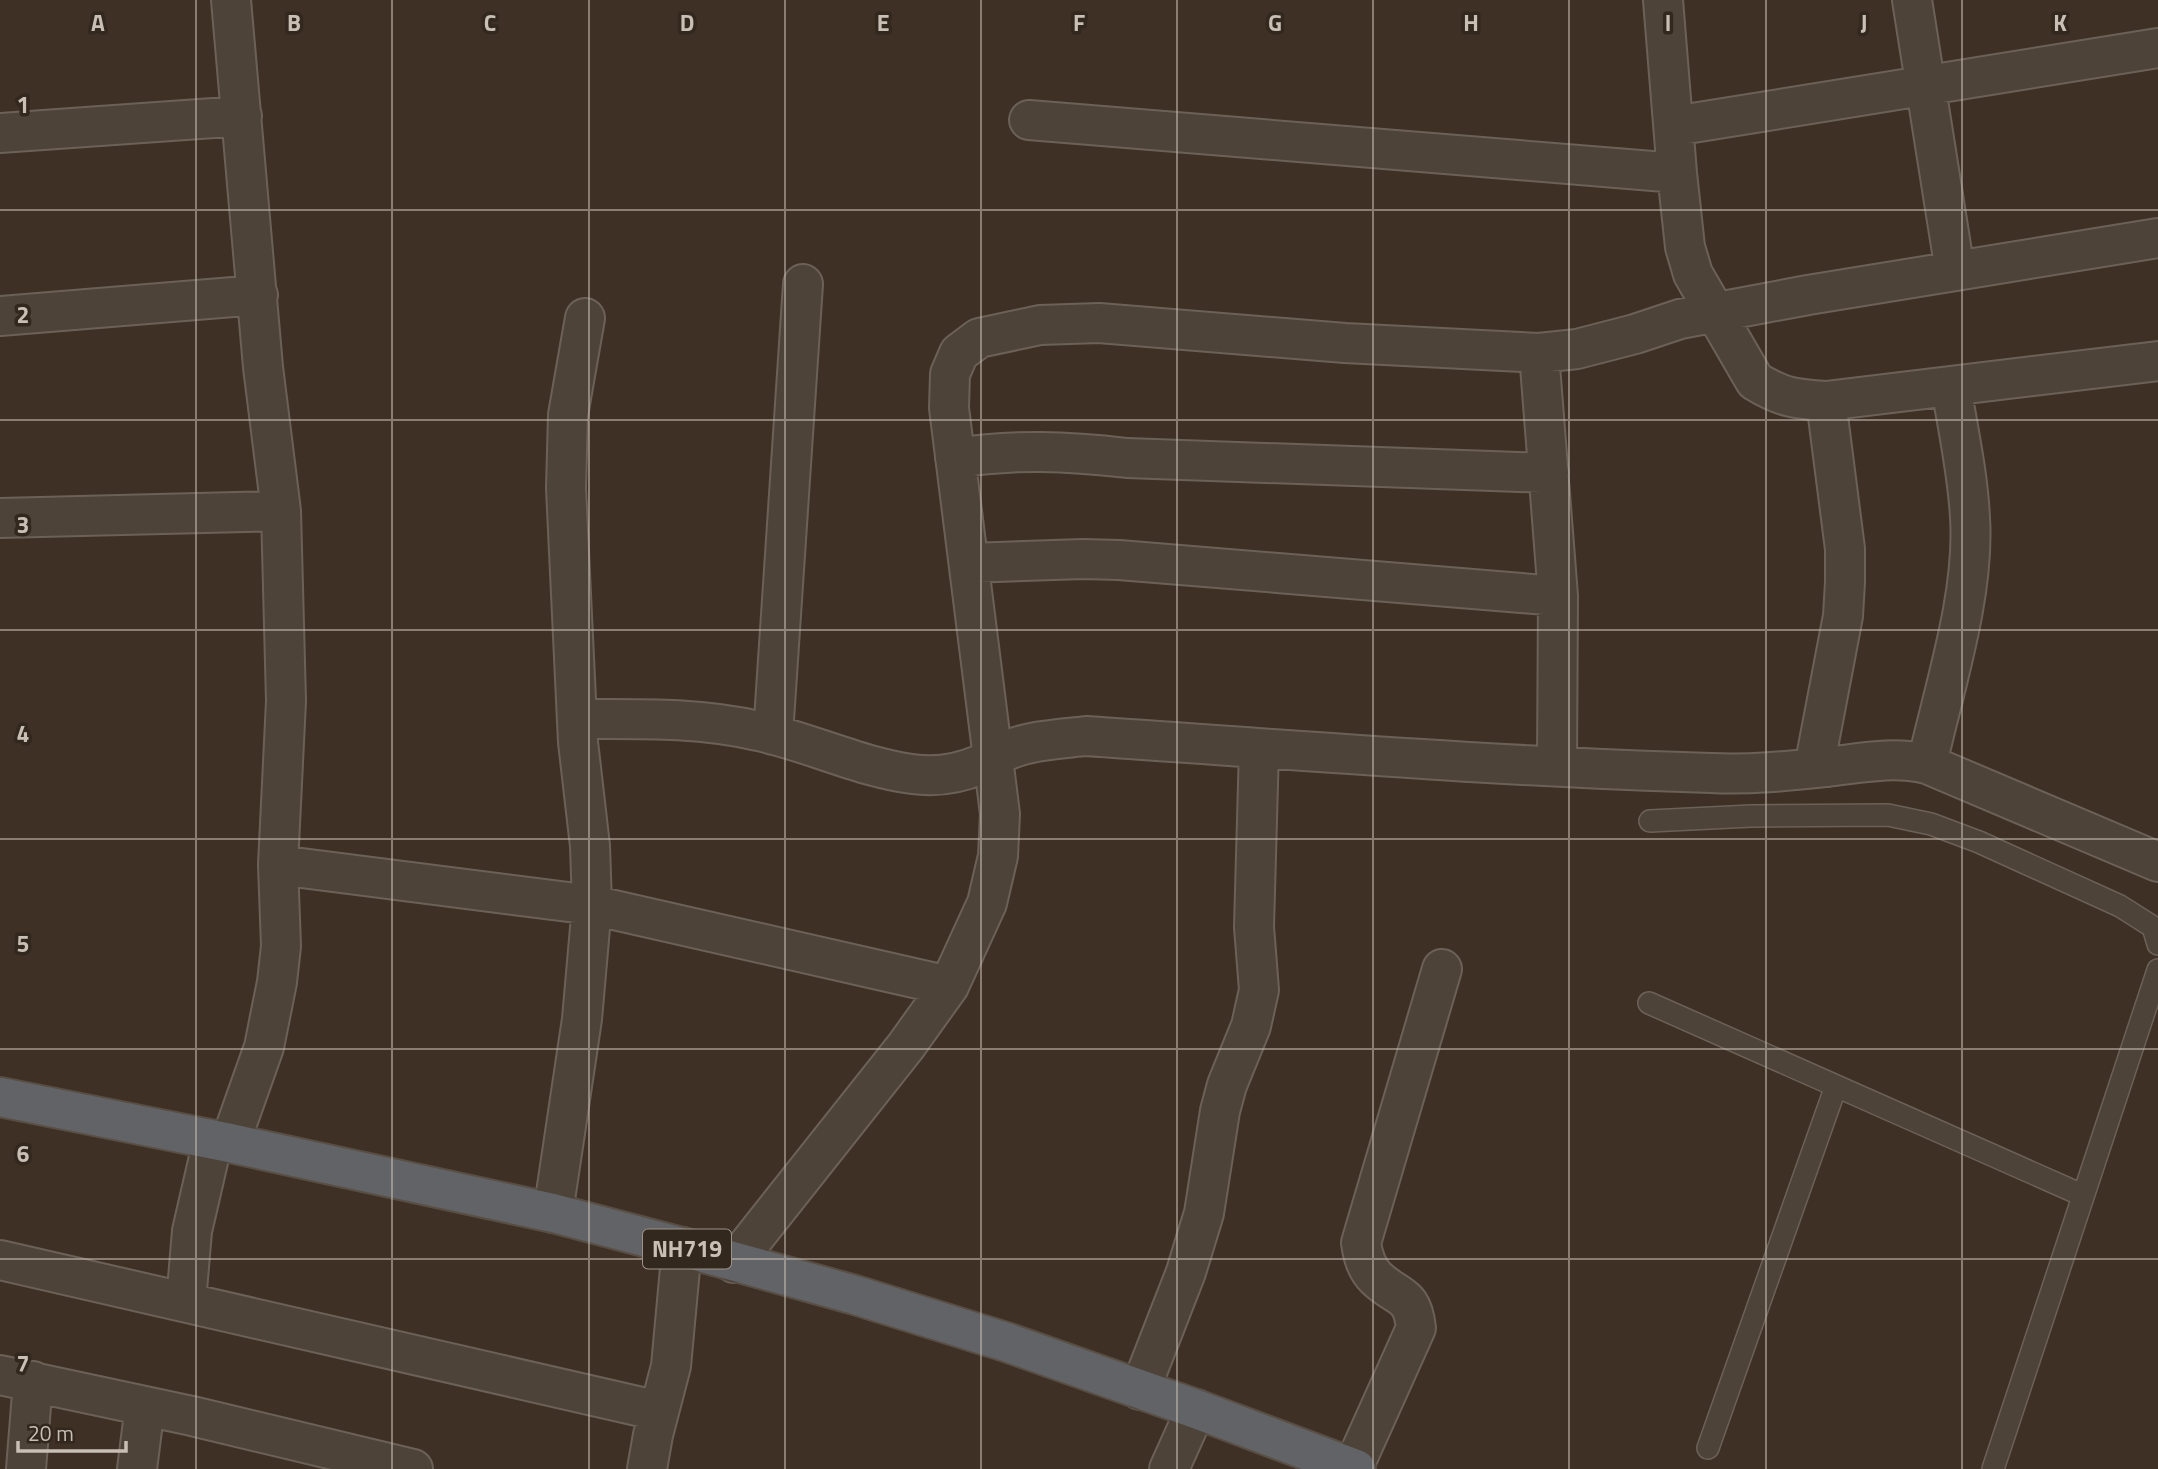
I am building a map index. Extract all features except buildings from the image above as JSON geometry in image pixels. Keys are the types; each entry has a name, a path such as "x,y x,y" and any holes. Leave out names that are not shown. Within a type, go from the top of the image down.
{"highway":[{"name":"NH719","path":"0,1097 554,1213 682,1247 926,1317 1196,1409 1355,1468"}],"street":[{"path":"186,1302 192,1231 222,1142 264,1047 272,1015 281,946 278,865 286,701 281,511 263,367 231,0"},
{"path":"1663,0 1676,173 1685,247 1693,274 1755,381 1791,399 1826,401 2158,361"},
{"path":"1912,0 1955,271"},
{"path":"1674,126 2158,48"},
{"path":"0,133 242,116"},
{"path":"1029,120 1676,173"},
{"path":"734,1263 906,1046 949,986 987,902 998,856 1000,814 949,408 950,373 959,353 979,338 1040,324 1099,323 1345,342 1539,353 1577,349 1680,319 1808,295 2158,238"},
{"path":"773,735 803,284"},
{"path":"0,316 258,295"},
{"path":"554,1213 582,1019 592,905 590,846 578,719 566,454 568,415 585,318"},
{"path":"1539,353 1558,596 1557,766"},
{"path":"1927,764 1964,601 1969,564 1970,518 1951,386"},
{"path":"1814,768 1843,616 1845,582 1845,549 1826,401"},
{"path":"956,458 1025,450 1127,458 1549,473"},
{"path":"0,518 281,511"},
{"path":"969,563 1119,560 1558,596"},
{"path":"578,719 663,719 722,724 773,735 832,754 911,774 938,775 960,772 1009,750 1044,741 1086,736 1727,774 1768,773 1903,759 1927,764 2158,862"},
{"path":"1140,1390 1186,1272 1204,1213 1220,1111 1227,1085 1251,1026 1259,990 1254,927 1259,748"},
{"path":"278,865 592,905 949,986"},
{"path":"1355,1468 1416,1328 1414,1309 1402,1295 1376,1278 1364,1262 1360,1243 1442,969"},
{"path":"647,1469 671,1366 682,1247"},
{"path":"0,1260 659,1411"},
{"path":"26,1469 17,1378 145,1406 271,1453 413,1469"},
{"path":"137,1469 145,1406"},
{"path":"1169,1469 1196,1409"}],"lane":[{"path":"1650,821 1751,816 1888,815 1931,824 1979,842 2120,906 2153,927 2158,944"},
{"path":"1993,1469 2158,970"},
{"path":"1649,1003 2082,1195"},
{"path":"1708,1448 1836,1086"}]}
